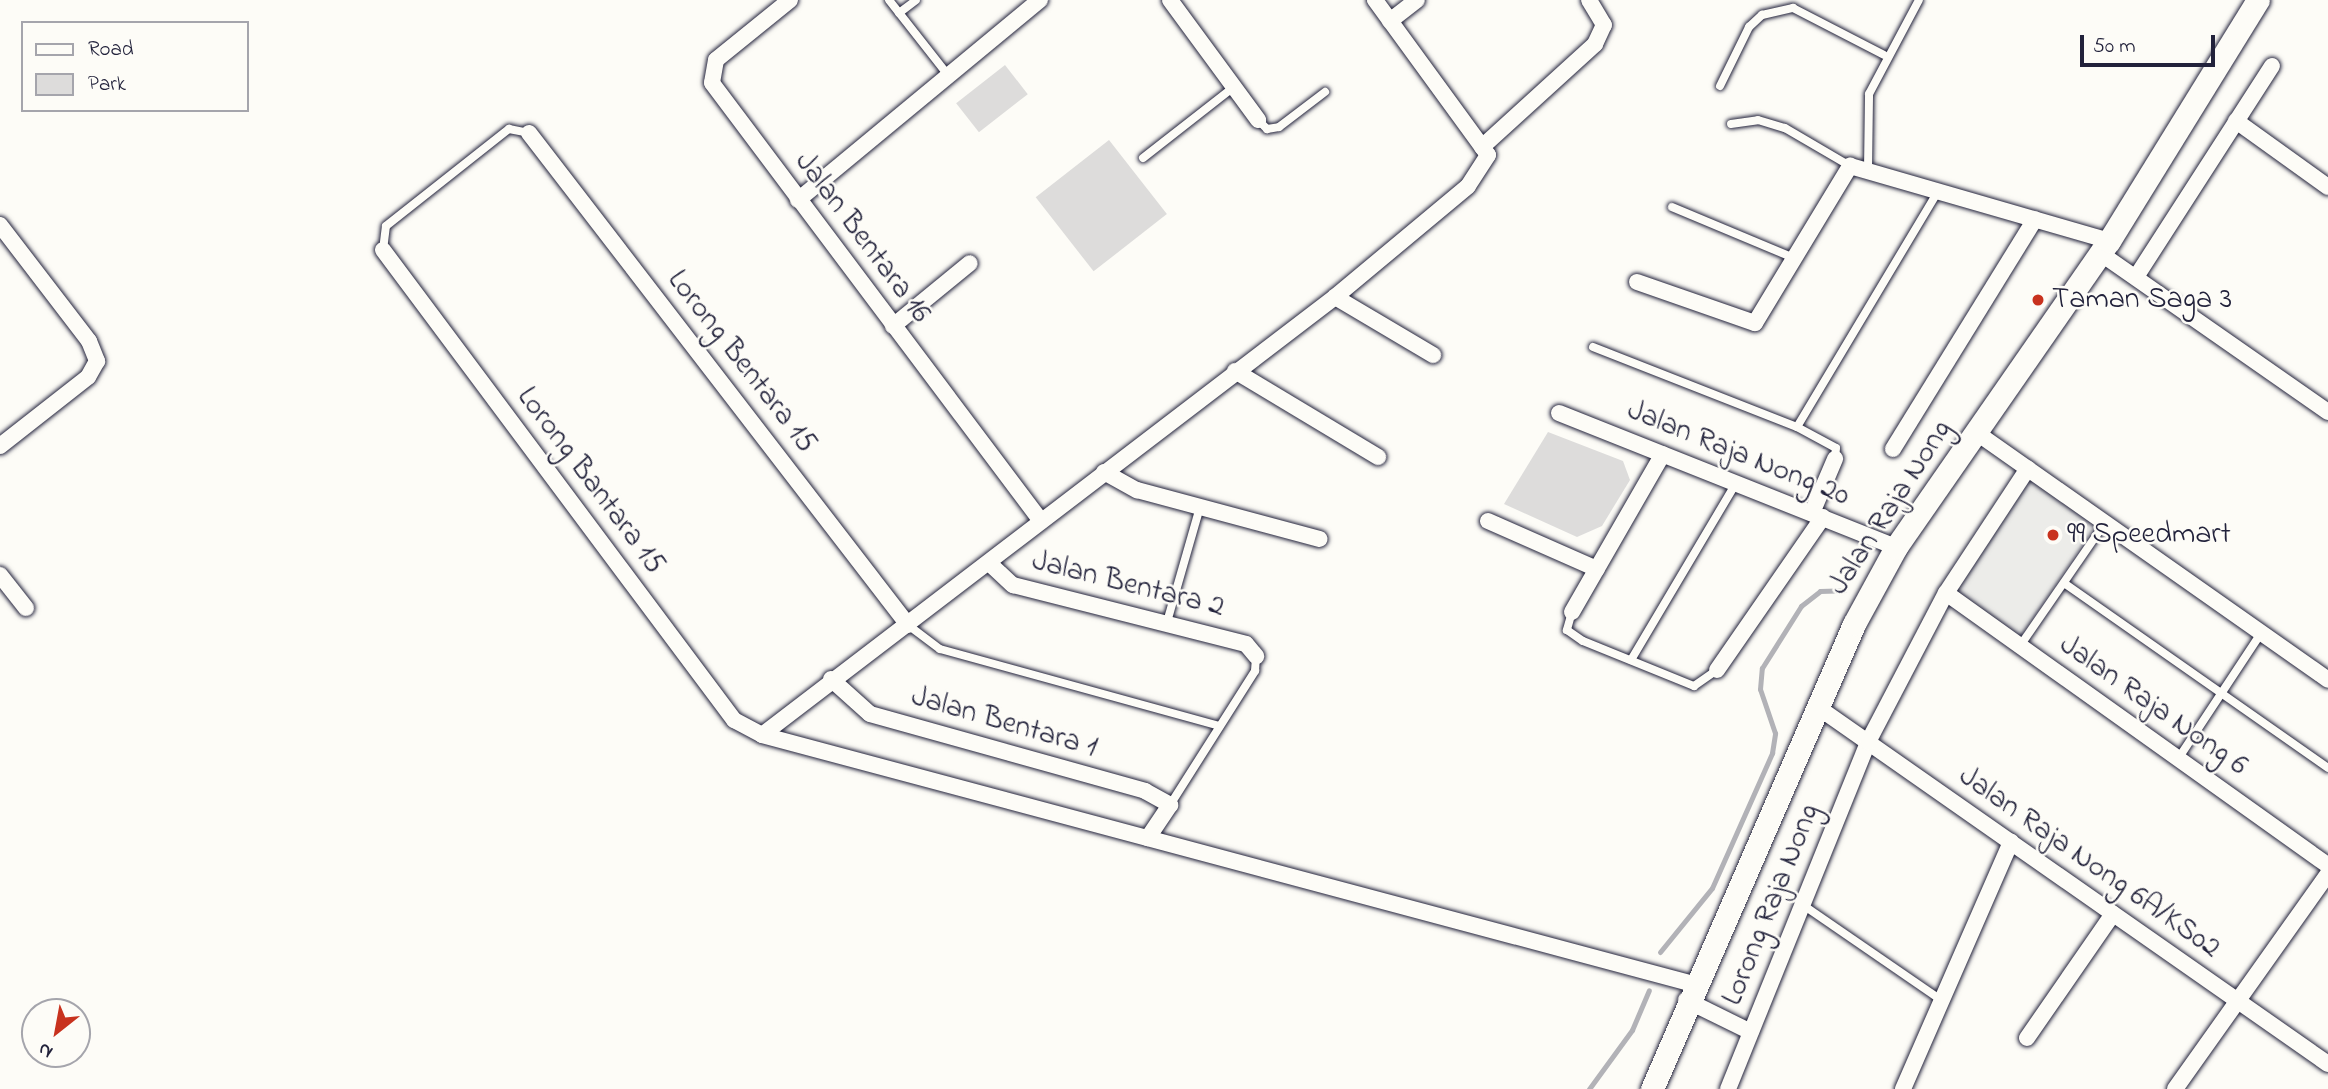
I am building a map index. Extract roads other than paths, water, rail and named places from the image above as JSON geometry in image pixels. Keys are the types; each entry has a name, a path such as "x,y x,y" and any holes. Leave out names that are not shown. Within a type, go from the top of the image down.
{"main road":[{"name":"Jalan Raja Nong","path":"1652,1089 1690,992 1819,708 1896,547 2104,247 2258,0"}],"street":[{"name":"Jalan Bentara 16","path":"790,0 711,71 712,83 1041,521"},
{"path":"798,200 1040,0"},
{"path":"1170,0 1258,120"},
{"path":"1375,0 1485,151"},
{"path":"1390,21 1417,0"},
{"path":"762,735 831,679 908,625 1235,371 1335,297 1468,186 1485,151 1595,44 1604,25 1589,0"},
{"path":"2136,277 2272,65"},
{"path":"2236,121 2328,187"},
{"name":"Lorong Bentara 15","path":"528,133 908,625"},
{"path":"1637,282 1755,323 1850,166 1868,169 2035,219 2104,247 2136,277 2328,412"},
{"path":"1893,449 2035,219"},
{"path":"0,225 89,341 97,360 88,377 0,446"},
{"name":"Lorong Bantara 15","path":"383,250 734,720 762,735 1148,838 1690,992 1751,1032"},
{"path":"893,326 970,263"},
{"path":"1335,297 1433,355"},
{"path":"1235,371 1378,457"},
{"name":"Jalan Raja Nong 20","path":"1559,413 1896,547"},
{"path":"1977,433 2328,680"},
{"path":"1572,612 1663,454"},
{"path":"1717,670 1817,515 1835,459"},
{"name":"Lorong Raja Nong","path":"1728,1089 1868,742 1946,593 2028,468"},
{"path":"1104,472 1137,490 1320,539"},
{"path":"1488,521 1597,569"},
{"name":"Jalan Bentara 2","path":"989,563 1013,585 1245,644 1256,656"},
{"path":"0,575 26,608"},
{"name":"Jalan Raja Nong 6","path":"1946,593 2328,865"},
{"name":"Jalan Bentara 1","path":"831,679 870,714 1144,791 1170,804"},
{"name":"Jalan Raja Nong 6A/KS02","path":"1819,708 2328,1064"},
{"path":"1148,838 1170,804"},
{"path":"1903,1089 2011,842"},
{"path":"2175,1089 2328,874"},
{"path":"2027,1038 2113,914"}],"lane":[{"path":"889,0 948,75"},
{"path":"899,13 916,0"},
{"path":"1868,169 1868,94 1884,55 1919,0"},
{"path":"1720,86 1749,27 1762,15 1793,8 1884,55"},
{"path":"1143,158 1234,87"},
{"path":"1258,120 1267,129 1279,127 1325,92"},
{"path":"1731,124 1758,120 1785,128 1850,166"},
{"path":"383,250 380,238 397,218 509,130 528,133"},
{"path":"1797,427 1938,191"},
{"path":"1672,207 1794,258"},
{"path":"1593,347 1797,427 1836,448 1835,459"},
{"path":"1631,660 1736,483"},
{"path":"1167,622 1200,507"},
{"path":"2020,646 2105,523"},
{"path":"2064,583 2328,768"},
{"path":"1572,612 1567,630 1694,686 1717,670"},
{"path":"908,625 940,649 1220,726"},
{"path":"2178,758 2261,633"},
{"path":"1170,804 1255,671 1256,656"},
{"path":"1803,905 1941,1000"}],"waterway":[{"path":"1660,952 1712,888 1772,753 1775,733 1760,689 1762,668 1801,606 1820,591 1844,590"},
{"path":"1589,1089 1632,1030 1649,990"}],"place":[{"name":"Taman Saga 3","path":"2038,300"},
{"name":"99 Speedmart","path":"2053,535"}]}
